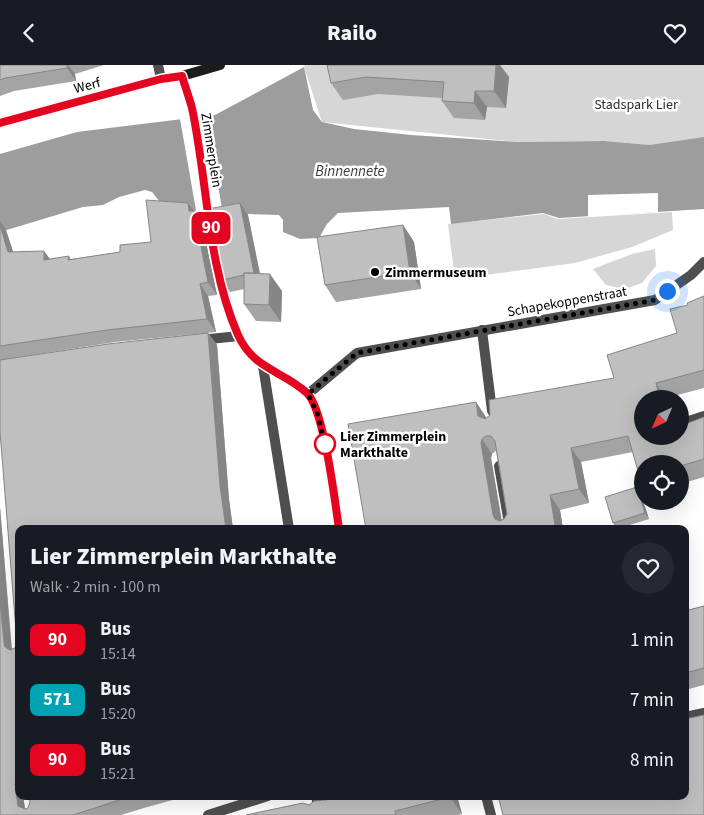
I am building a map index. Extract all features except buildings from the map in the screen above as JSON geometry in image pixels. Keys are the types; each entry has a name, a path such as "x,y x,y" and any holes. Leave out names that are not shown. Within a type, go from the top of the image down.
{"street":[{"path":"158,65 161,79"},
{"name":"Werf","path":"0,123 161,79 182,76 220,65"},
{"name":"Zimmerplein","path":"182,76 193,117 220,281 239,336 249,354 263,366 285,377 308,394 318,415 322,431 338,525"},
{"name":"Schapekoppenstraat","path":"308,394 357,353 655,300 691,275 704,262"},
{"path":"482,330 493,417"},
{"path":"192,341 239,336"},
{"path":"263,366 288,525"},
{"path":"689,421 704,415"},
{"path":"498,457 509,525"},
{"path":"689,716 704,713"},
{"path":"208,815 255,800"},
{"path":"317,800 320,815"},
{"path":"487,800 490,815"}],"green space":[{"name":"Stadspark Lier","path":"305,65 704,65 704,144 650,145 605,141 518,142 322,122 304,67"},
{"path":"672,212 673,230 632,247 575,263 455,279 448,224 544,214 558,219"},
{"path":"655,249 656,266 642,283 625,289 606,285 593,269 632,254"}],"water":[{"name":"Binnennete","path":"304,67 313,110 322,122 354,129 518,142 605,141 650,145 704,137 704,209 559,218 543,213 451,224 449,207 338,213 327,224 319,238 300,239 283,232 283,220 279,215 248,214 222,219 196,215 160,202 152,192 145,190 119,197 103,205 83,207 0,232 0,154 77,132 215,115"}],"pier":[{"path":"206,116 224,220 197,216 180,119"},
{"path":"658,193 658,212 588,217 588,195"}],"bus line":[{"name":"90","path":"0,123 161,79 182,76 192,108 220,281 239,336 249,354 263,366 285,377 308,394 313,403 322,431 338,525"}],"place":[{"name":"Zimmermuseum","path":"375,272"},
{"name":"Lier Zimmerplein Markthalte","path":"325,444"}],"route":[{"path":"325,444 326,451 318,415 308,394 357,353 655,300 667,291"}]}
